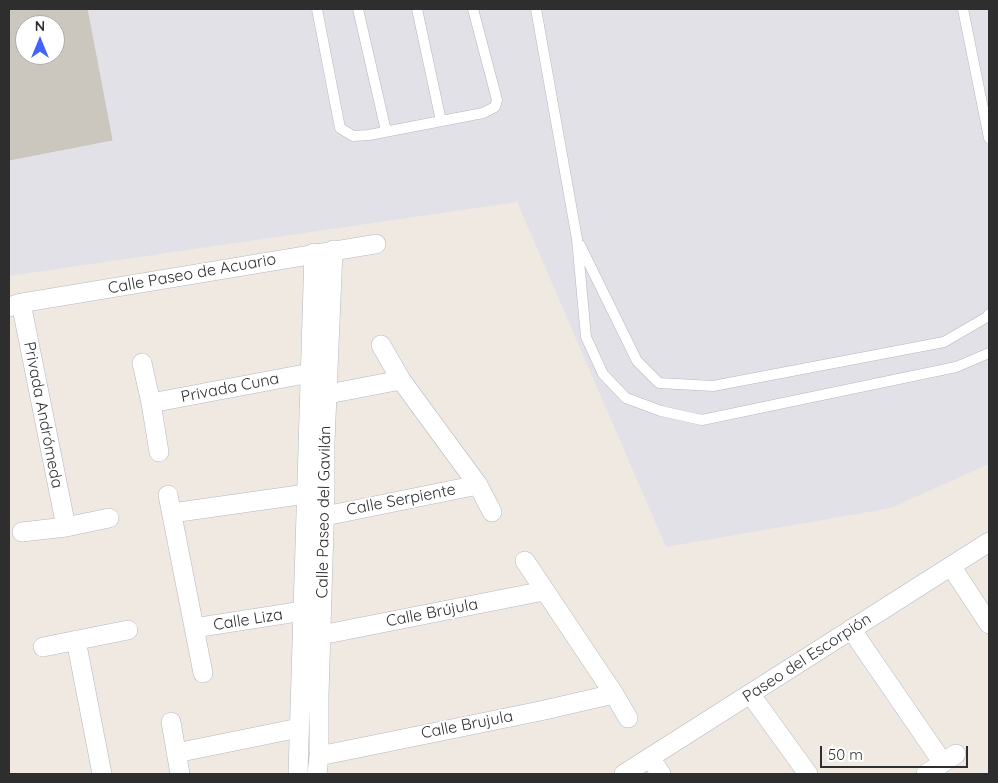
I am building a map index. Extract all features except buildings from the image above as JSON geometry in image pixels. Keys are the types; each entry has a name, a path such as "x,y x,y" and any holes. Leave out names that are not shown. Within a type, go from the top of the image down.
{"street":[{"name":"Calle Paseo de Acuario","path":"15,305 376,244"},
{"name":"Calle Paseo del Gavilán","path":"318,765 325,516 325,442 333,250"},
{"name":"Calle Paseo del Gavilán","path":"298,774 314,253"},
{"name":"Privada Andrómeda","path":"15,305 66,527"},
{"path":"381,345 401,380 478,485 492,512"},
{"path":"142,363 159,452"},
{"name":"Privada Cuna","path":"151,403 310,374"},
{"path":"328,394 401,380"},
{"name":"Calle Serpiente","path":"325,516 478,485"},
{"name":"Calle Serpiente","path":"172,513 306,494 325,494"},
{"path":"168,495 203,673"},
{"path":"22,532 66,527 109,518"},
{"name":"Paseo del Escorpión","path":"624,774 989,542"},
{"path":"525,562 614,694 628,718"},
{"path":"951,566 989,624"},
{"name":"Calle Brújula","path":"321,635 544,591"},
{"name":"Calle Liza","path":"194,628 303,611"},
{"path":"43,647 128,630"},
{"path":"851,630 949,759 926,774"},
{"path":"76,640 102,774"},
{"name":"Calle Brujula","path":"318,765 614,694"},
{"path":"751,694 808,774"},
{"path":"171,722 180,774"},
{"path":"176,753 299,728"},
{"path":"650,758 661,774"}],"lane":[{"path":"318,9 340,128 353,136 441,121 489,111 494,107 497,100 473,9"},
{"path":"358,9 386,131"},
{"path":"417,9 441,121"},
{"path":"536,9 577,239 586,337 603,374 626,398 661,411 702,420 956,367 989,353"},
{"path":"963,9 989,138"},
{"path":"577,239 637,361 659,382 713,386 944,342 987,318 989,314"}],"shaded area":[{"path":"9,9 989,9 989,464 891,508 666,547 517,202 9,276"}]}
